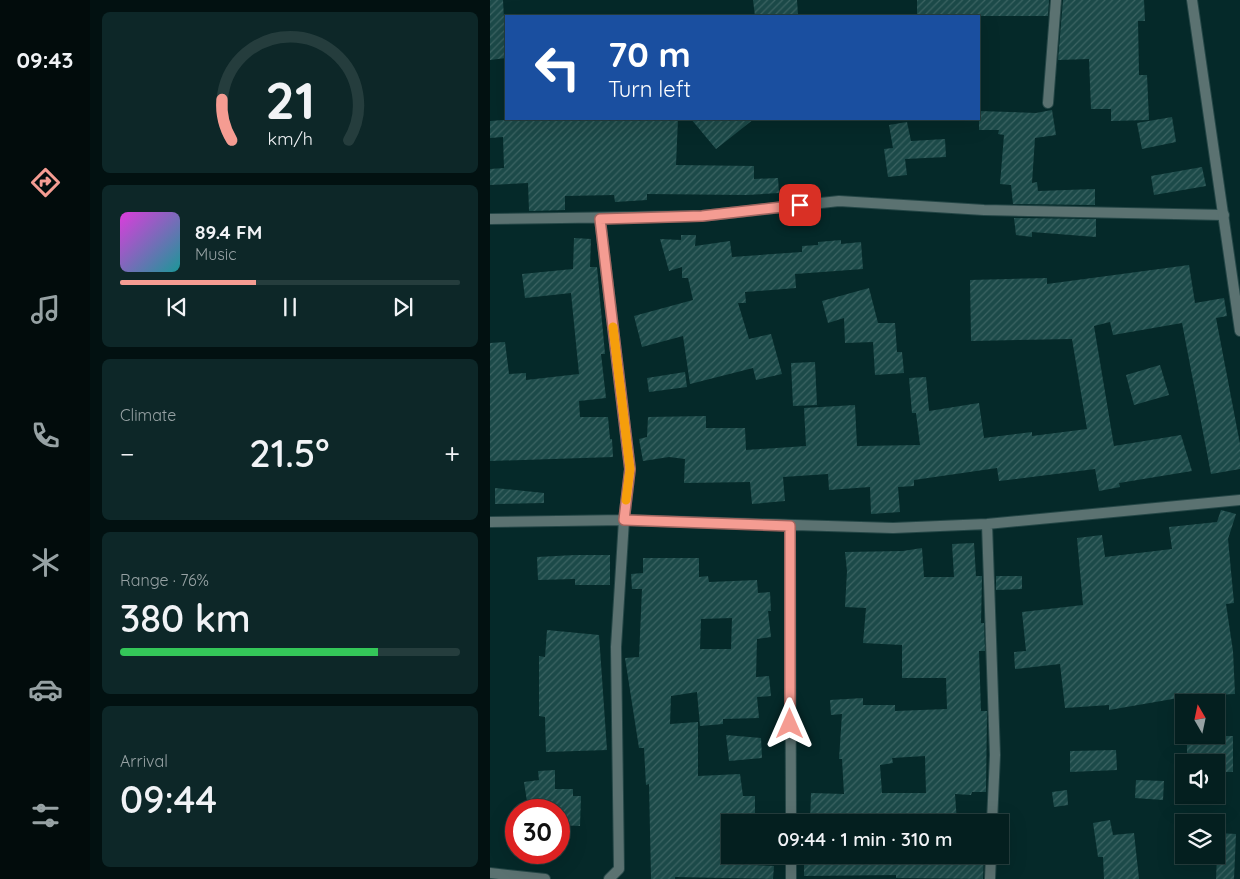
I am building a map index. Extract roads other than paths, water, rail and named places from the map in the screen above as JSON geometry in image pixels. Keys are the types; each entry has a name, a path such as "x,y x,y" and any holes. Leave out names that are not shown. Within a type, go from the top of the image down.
{"street":[{"path":"1048,103 1056,0"},
{"path":"1192,0 1240,331"},
{"path":"490,219 600,219 702,216 839,201 984,210 1224,215"},
{"path":"600,219 630,469 624,520 616,647 619,869 609,879"},
{"path":"490,522 624,520 893,528 986,524 1240,500"},
{"path":"986,524 995,755 992,814"},
{"path":"790,526 791,814"},
{"path":"791,864 791,879"},
{"path":"990,879 991,864"},
{"path":"490,873 545,879"}]}
